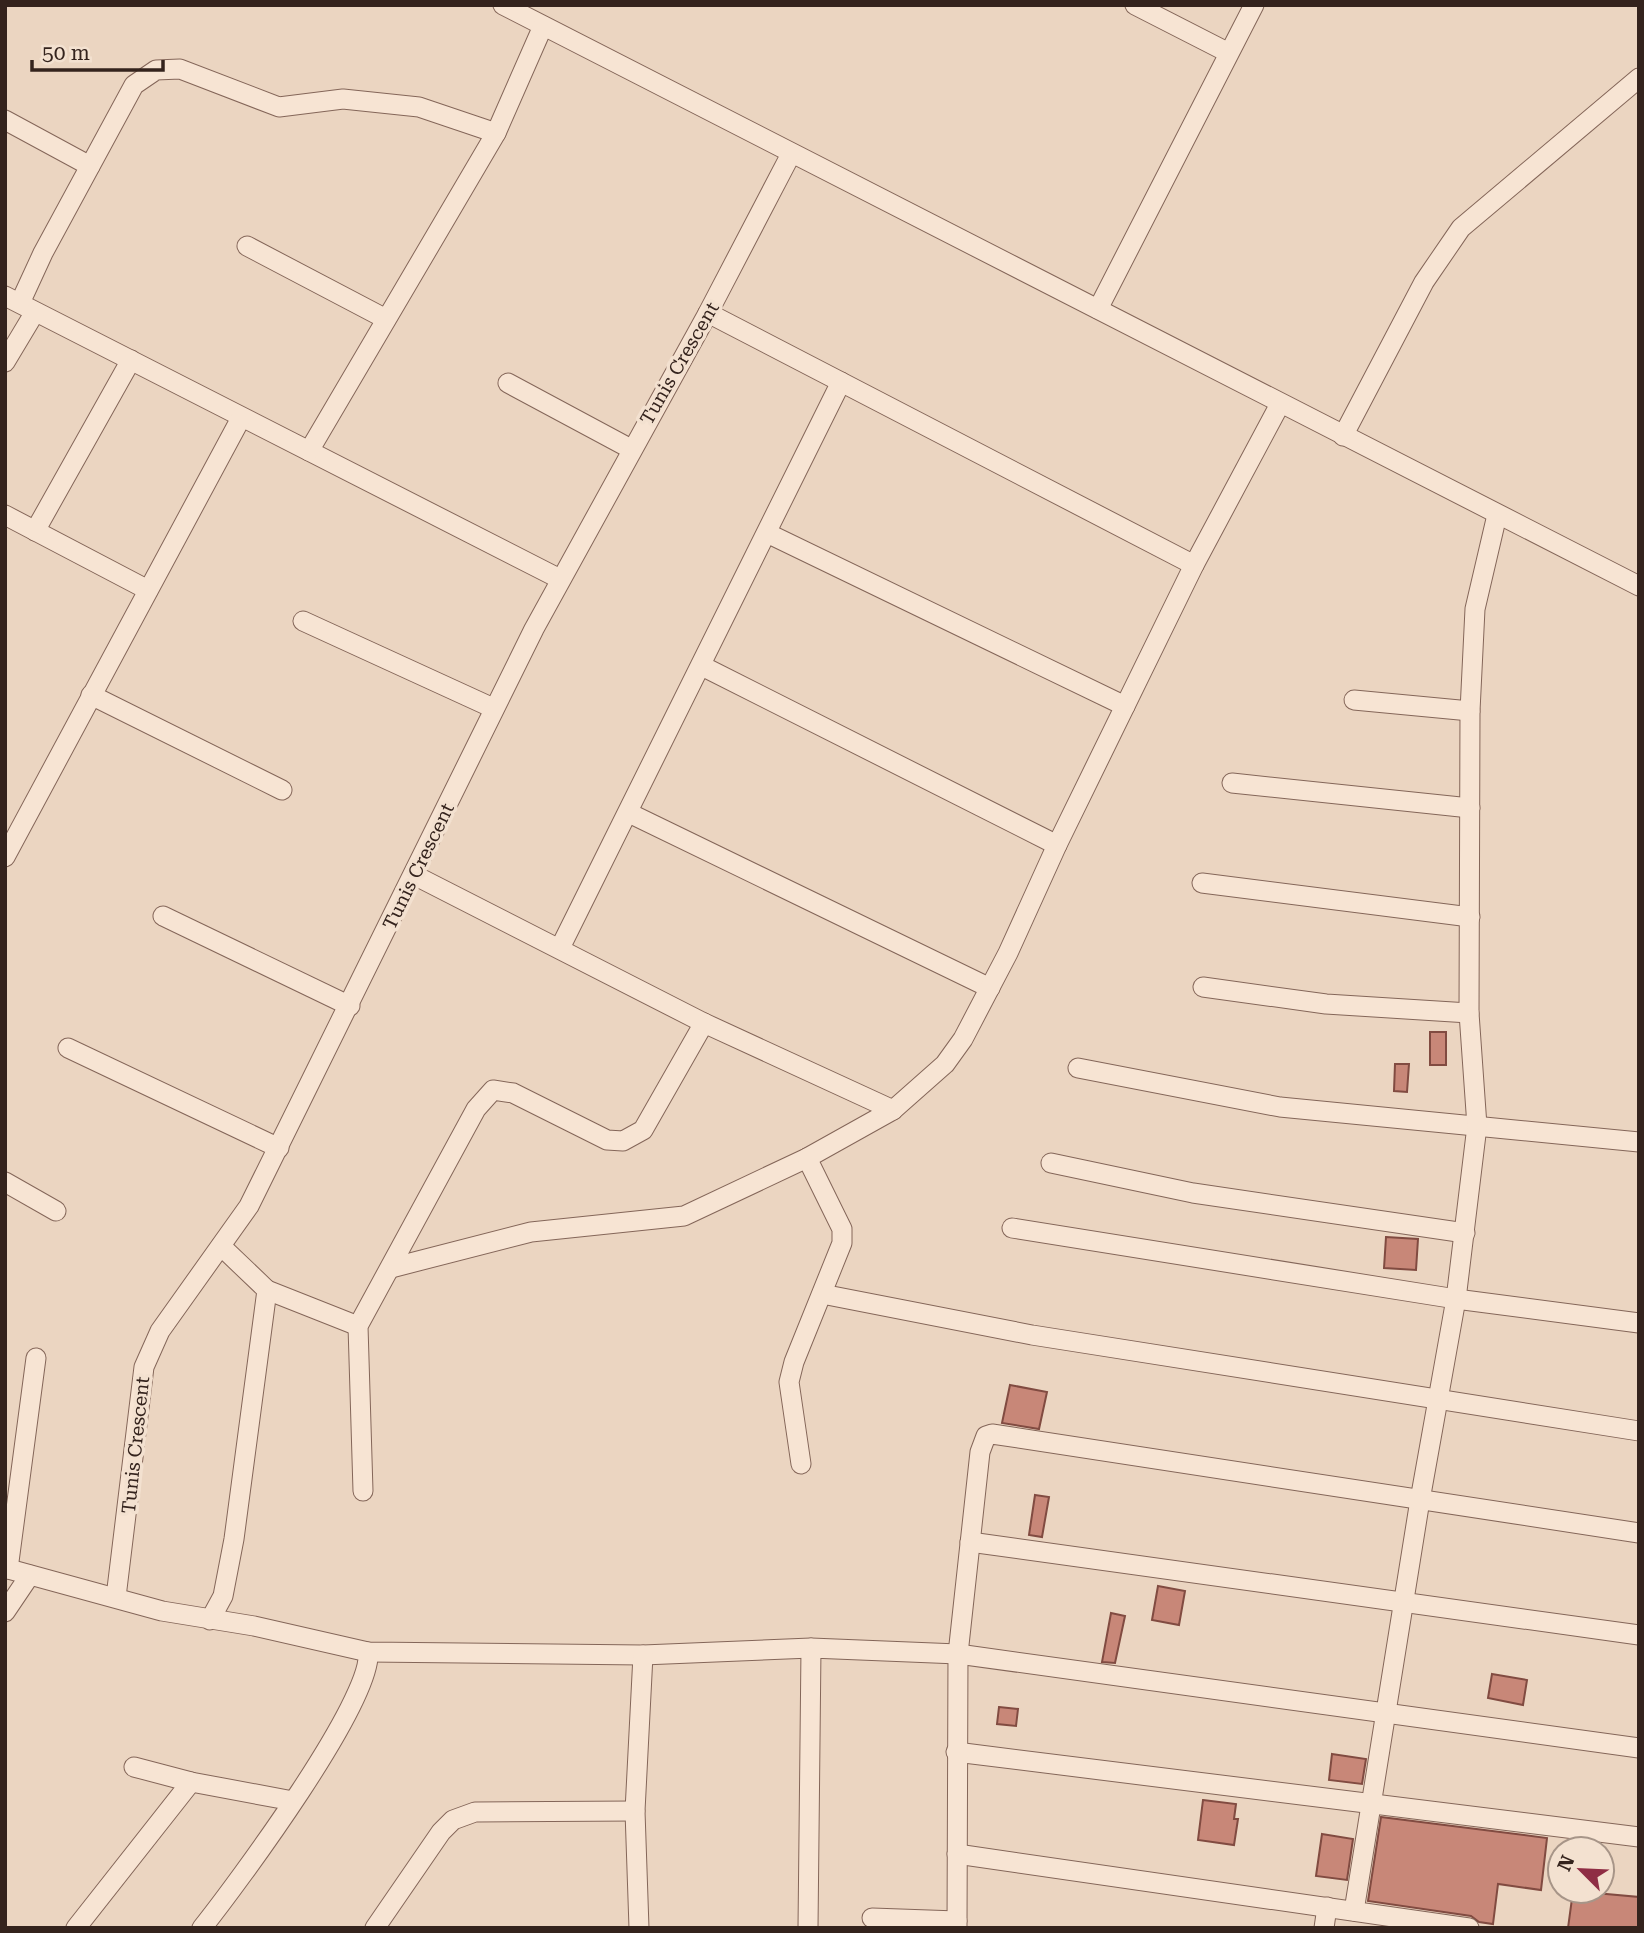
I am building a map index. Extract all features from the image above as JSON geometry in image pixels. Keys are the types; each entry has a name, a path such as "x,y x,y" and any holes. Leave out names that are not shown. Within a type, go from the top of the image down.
{"street":[{"path":"503,5 1639,586"},
{"path":"1135,5 1227,52"},
{"path":"1097,309 1227,52 1254,5"},
{"path":"309,451 496,133 543,26"},
{"path":"5,362 20,304 90,166 134,85 156,70 180,69 279,107 343,99 419,107 496,133"},
{"path":"1343,436 1424,282 1461,228 1639,78"},
{"path":"5,120 90,166"},
{"name":"Tunis Crescent","path":"116,1597 144,1367 160,1331 249,1206 350,1006 493,708 560,579 708,313 791,154"},
{"path":"247,246 386,320"},
{"path":"20,304 560,579"},
{"path":"708,313 1195,565"},
{"path":"35,531 131,360"},
{"path":"560,948 841,382"},
{"path":"508,383 631,449"},
{"path":"391,1268 531,1232 684,1216 807,1158 893,1110 945,1064 963,1040 990,988 1195,565 1280,404"},
{"path":"5,857 241,418"},
{"path":"5,515 148,590"},
{"path":"1354,1911 1420,1500 1457,1299 1477,1126 1469,1013 1470,711 1475,609 1497,515"},
{"path":"767,533 1125,706"},
{"path":"303,621 493,708"},
{"path":"702,666 1057,845"},
{"path":"91,695 282,790"},
{"path":"1354,700 1470,711"},
{"path":"1232,783 1470,808"},
{"path":"629,813 990,988"},
{"path":"414,875 704,1023 893,1110"},
{"path":"1202,883 1470,917"},
{"path":"163,916 350,1006"},
{"path":"1203,987 1326,1004 1469,1013"},
{"path":"363,1491 358,1326 476,1109 493,1090 513,1093 607,1140 623,1141 643,1130 704,1023"},
{"path":"68,1048 279,1148"},
{"path":"1078,1068 1280,1107 1639,1142"},
{"path":"802,1464 789,1382 794,1362 842,1242 842,1229 807,1158"},
{"path":"1051,1163 1193,1194 1465,1233"},
{"path":"5,1182 56,1210"},
{"path":"1012,1228 1457,1299 1639,1323"},
{"path":"221,1246 267,1290 358,1326"},
{"path":"217,1621 234,1539 254,1367 267,1290"},
{"path":"822,1294 1032,1335 1438,1397 1639,1431"},
{"path":"36,1358 7,1568 162,1611 254,1626 368,1652 643,1655 811,1648 958,1654 1639,1748"},
{"path":"872,1918 957,1924 958,1654 980,1452 982,1442 992,1434 1639,1533"},
{"path":"970,1542 1087,1556 1404,1604 1639,1635"},
{"path":"5,1612 30,1575"},
{"path":"807,1928 811,1648"},
{"path":"202,1928 265,1847 346,1716 370,1665 368,1652"},
{"path":"639,1928 635,1811 643,1655"},
{"path":"956,1752 1639,1837"},
{"path":"134,1767 191,1782 293,1801"},
{"path":"76,1928 191,1782"},
{"path":"375,1928 441,1832 453,1820 475,1812 635,1811"},
{"path":"957,1854 1469,1928"},
{"path":"1324,1928 1327,1907"}],"building":[{"path":"1430,1032 1446,1032 1446,1065 1430,1065"},
{"path":"1395,1064 1409,1064 1407,1092 1394,1091"},
{"path":"1386,1237 1418,1239 1416,1270 1384,1268"},
{"path":"1010,1385 1047,1392 1039,1429 1002,1423"},
{"path":"1035,1495 1049,1497 1042,1537 1029,1535"},
{"path":"1158,1586 1185,1591 1179,1625 1152,1620"},
{"path":"1111,1613 1125,1616 1115,1663 1102,1662"},
{"path":"1492,1674 1527,1680 1523,1705 1488,1698"},
{"path":"999,1707 1018,1709 1016,1726 997,1724"},
{"path":"1332,1754 1366,1759 1362,1784 1329,1780"},
{"path":"1203,1800 1236,1804 1234,1819 1238,1819 1234,1845 1198,1840"},
{"path":"1381,1817 1546,1838 1541,1890 1498,1884 1493,1924 1479,1922 1471,1916 1368,1901"},
{"path":"1322,1834 1353,1839 1347,1880 1316,1876"},
{"path":"1616,1895 1639,1897 1639,1928 1568,1928 1571,1905 1616,1905"}]}
